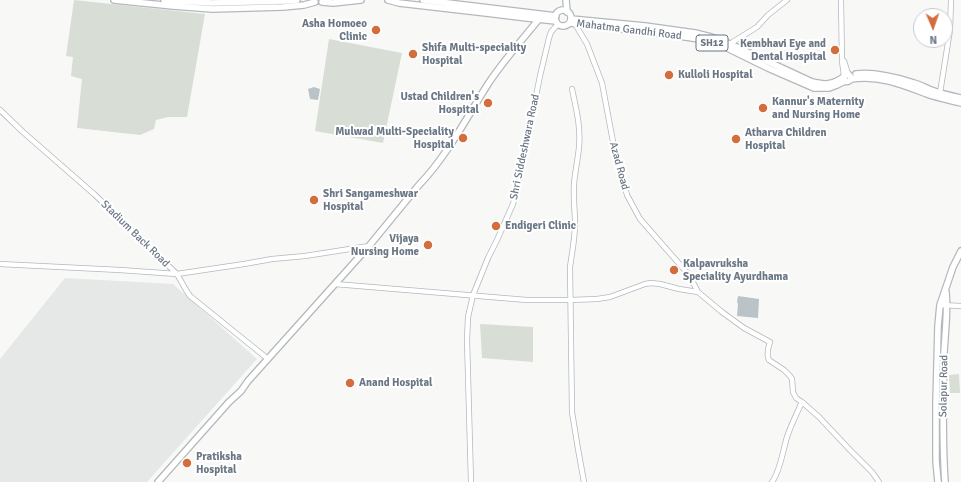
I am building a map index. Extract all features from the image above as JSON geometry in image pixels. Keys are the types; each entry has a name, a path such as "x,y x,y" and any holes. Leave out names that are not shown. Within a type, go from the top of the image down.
{"main road":[{"path":"114,0 175,3 297,0"},
{"path":"164,0 212,9 283,7 304,5 314,1 319,3 323,1 333,3 361,0"},
{"path":"388,0 399,3 486,12 539,20 557,20"},
{"path":"423,0 466,2 557,20 564,26 572,22 569,13 567,12 566,0"},
{"path":"557,20 561,11 567,12"},
{"path":"158,482 229,402 241,391 248,381 369,246 434,168 489,83 539,20"},
{"name":"Mahatma Gandhi Road","path":"572,22 706,40 728,46 768,68 814,88 834,87 847,77 867,73 916,83 925,88 961,98"},
{"name":"Mahatma Gandhi Road","path":"847,77 879,79 905,85 928,94 961,102"},
{"name":"Solapur Road","path":"938,482 936,461 936,404 940,305 953,267 961,251"},
{"name":"Solapur Road","path":"945,482 943,460 943,404 945,325 947,306 946,289"}],"street":[{"path":"728,46 757,27 768,15 786,0"},
{"path":"841,0 843,65 847,77"},
{"path":"940,93 950,30 951,0"},
{"name":"Shri Siddeshwara Road","path":"471,482 467,340 468,317 473,295 513,204 520,181 540,76 549,38 557,20"},
{"name":"Azad Road","path":"572,22 586,44 602,83 614,147 627,195 640,219 689,275 698,292"},
{"path":"572,89 578,114 580,135 574,184 575,223 574,243 570,267 573,414 584,482"},
{"name":"Stadium Back Road","path":"0,110 94,194 177,274 190,296 268,359"},
{"path":"0,264 177,274 369,246"},
{"path":"334,284 527,300 596,299 610,297 651,283 698,292 744,328 770,342 767,355 768,358 790,376 796,398 819,417 880,482"},
{"path":"940,305 961,306"},
{"path":"772,482 790,429 802,402"}],"shaded area":[{"path":"74,0 205,14 187,117 168,117 156,120 154,129 140,135 77,128 82,79 71,76 73,57 66,56"},
{"path":"329,39 402,53 383,143 315,131"},
{"path":"314,87 320,89 318,100 310,99 308,89"},
{"path":"65,278 173,284 257,359 147,482 0,482 0,359"},
{"path":"738,296 759,299 758,318 737,316"},
{"path":"480,324 533,327 533,362 482,358"},
{"path":"959,374 960,393 950,393 949,375"}],"place":[{"name":"Asha Homoeo Clinic","path":"376,30"},
{"name":"Kembhavi Eye and Dental Hospital","path":"835,50"},
{"name":"Shifa Multi-speciality Hospital","path":"413,54"},
{"name":"Kulloli Hospital","path":"669,75"},
{"name":"Ustad Children's Hospital","path":"488,103"},
{"name":"Kannur's Maternity and Nursing Home","path":"763,108"},
{"name":"Mulwad Multi-Speciality Hospital","path":"463,138"},
{"name":"Atharva Children Hospital","path":"736,139"},
{"name":"Shri Sangameshwar Hospital","path":"314,200"},
{"name":"Endigeri Clinic","path":"496,226"},
{"name":"Vijaya Nursing Home","path":"428,245"},
{"name":"Kalpavruksha Speciality Ayurdhama","path":"674,270"},
{"name":"Anand Hospital","path":"350,383"},
{"name":"Pratiksha Hospital","path":"187,463"}]}
